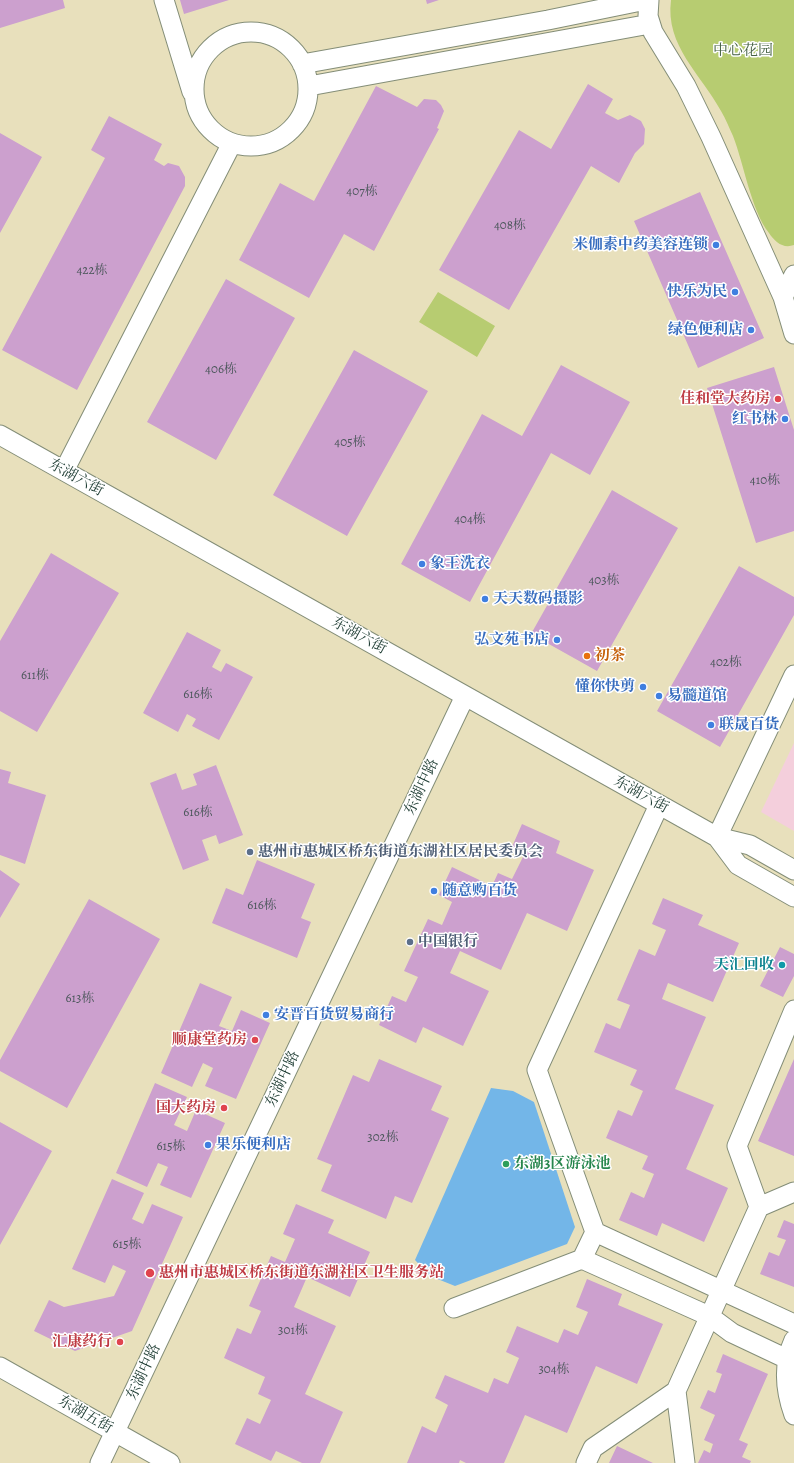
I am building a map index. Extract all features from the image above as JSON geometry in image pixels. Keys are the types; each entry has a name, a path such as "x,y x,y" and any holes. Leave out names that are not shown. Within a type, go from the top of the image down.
{"street":[{"path":"164,0 198,110 207,126 220,138 232,143 255,147 270,144 284,136 296,126 304,112 309,86 307,74 299,57 287,44 270,34 251,31 233,34 216,44 203,57 196,74 194,92 198,110"},
{"path":"302,64 548,20 648,0 648,16 650,24 659,43 686,86 702,118 783,297 794,334"},
{"path":"309,86 650,24"},
{"path":"64,471 232,143"},
{"path":"783,297 794,275"},
{"name":"东湖六街","path":"0,435 717,837 750,845 794,870"},
{"path":"717,837 794,675"},
{"name":"东湖中路","path":"100,1463 465,696"},
{"path":"454,1308 582,1259 595,1232 537,1070 659,805"},
{"name":"东湖六街","path":"717,837 738,865 794,897"},
{"path":"759,1207 737,1146 794,1010"},
{"path":"685,1463 676,1391 708,1316 759,1207 794,1192"},
{"path":"595,1232 794,1324"},
{"path":"582,1259 708,1316 732,1333 787,1359"},
{"path":"794,1340 787,1359 787,1383 794,1414"},
{"name":"东湖五街","path":"0,1368 170,1463"},
{"path":"586,1463 593,1448 676,1391"}],"shaded area":[{"path":"794,743 794,831 761,812"}],"green space":[{"name":"中心花园","path":"671,0 794,0 794,245 786,246 777,242 771,236 757,212 737,147 726,120 713,97 686,59 673,32"},
{"path":"438,292 495,326 477,357 419,322"}],"water":[{"name":"东湖3区游泳池","path":"491,1088 513,1091 534,1102 575,1227 567,1244 455,1286 430,1276 415,1260"}],"building":[{"path":"0,0 63,0 65,8 0,28"},
{"path":"180,0 229,0 184,14"},
{"path":"426,0 439,0 427,4"},
{"path":"588,84 613,99 605,113 618,120 630,115 641,121 645,129 644,144 635,153 619,183 591,166 509,310 439,270 519,130 551,149"},
{"path":"376,86 417,107 424,99 436,100 444,111 437,128 439,129 374,251 344,234 309,298 239,260 280,183 314,201"},
{"path":"109,116 162,144 154,160 164,166 168,163 179,166 185,177 185,186 77,390 2,350 105,158 91,150"},
{"path":"0,133 42,157 0,233"},
{"path":"700,192 764,338 698,368 634,221"},
{"path":"226,279 295,318 216,460 147,422"},
{"path":"354,350 428,391 347,536 273,495"},
{"path":"561,365 630,402 590,475 551,453 470,602 401,564 482,414 522,436"},
{"path":"774,367 794,430 794,531 756,543 707,388"},
{"path":"612,490 678,528 597,671 531,634"},
{"path":"51,553 119,593 37,732 0,711 0,641"},
{"path":"739,566 794,597 794,615 720,747 657,711"},
{"path":"187,632 221,650 212,667 221,672 226,663 253,677 219,740 192,726 196,719 187,714 178,732 143,713"},
{"path":"216,765 243,835 219,844 216,835 202,840 209,860 183,870 150,783 176,773 182,790 197,785 193,774"},
{"path":"0,769 11,772 8,783 46,795 25,864 0,855"},
{"path":"522,824 560,841 556,853 594,870 567,931 527,913 501,970 460,951 450,973 489,991 463,1046 423,1027 416,1043 379,1025 392,996 406,1002 418,977 404,971 428,919 442,925 452,902 439,895 452,867 492,886 498,873 512,879 524,855 511,849"},
{"path":"257,860 315,884 301,918 311,922 297,958 212,923 226,888 243,895"},
{"path":"0,870 20,884 0,918"},
{"path":"663,898 703,915 698,925 739,943 713,1002 668,983 662,999 706,1017 675,1089 714,1105 686,1169 728,1188 704,1242 662,1223 657,1236 619,1220 631,1192 644,1198 654,1174 642,1169 648,1156 606,1138 618,1110 632,1116 643,1091 630,1085 637,1070 594,1052 606,1023 620,1029 630,1005 617,1000 639,949 655,956 666,930 652,924"},
{"path":"89,899 160,939 67,1108 0,1071 0,1060"},
{"name":"天汇回收","path":"780,947 794,954 794,976 783,997 760,986"},
{"path":"200,983 232,997 219,1026 232,1031 241,1010 270,1023 236,1099 205,1086 213,1068 203,1063 192,1087 161,1073"},
{"path":"379,1059 442,1086 431,1110 449,1118 412,1203 395,1196 386,1219 321,1191 332,1165 317,1159 353,1075 369,1082"},
{"path":"794,1059 794,1156 758,1141"},
{"path":"155,1083 187,1097 174,1125 187,1131 196,1110 225,1123 191,1198 160,1185 168,1167 158,1163 147,1187 116,1173"},
{"path":"0,1122 52,1151 0,1245"},
{"path":"112,1179 144,1193 132,1219 143,1224 152,1204 183,1217 132,1331 75,1351 34,1331 49,1300 64,1307 114,1296 126,1271 113,1265 105,1283 72,1269"},
{"path":"296,1204 334,1220 328,1233 370,1252 350,1297 307,1277 294,1307 336,1326 305,1394 343,1412 320,1463 302,1463 276,1451 271,1461 235,1444 247,1418 260,1424 271,1400 258,1394 265,1377 224,1358 237,1328 251,1334 261,1311 249,1306 271,1256 285,1262 295,1239 283,1234"},
{"path":"784,1220 794,1224 794,1287 760,1274 769,1252 779,1256 786,1240 777,1237"},
{"path":"587,1279 622,1294 618,1305 663,1324 637,1384 596,1366 567,1433 525,1415 504,1463 466,1463 460,1460 459,1463 407,1463 422,1426 436,1433 448,1405 435,1398 445,1375 488,1393 494,1378 508,1384 519,1358 506,1352 517,1326 558,1343 564,1329 578,1335 588,1312 576,1307"},
{"path":"723,1354 768,1374 739,1440 748,1444 742,1457 751,1461 750,1463 698,1463 704,1450 710,1453 713,1444 704,1440 715,1415 700,1408 708,1390 715,1393 722,1374 716,1372"},
{"path":"617,1446 653,1463 609,1463"}],"place":[{"name":"米伽素中药美容连锁","path":"716,245"},
{"name":"快乐为民","path":"735,292"},
{"name":"绿色便利店","path":"751,330"},
{"name":"佳和堂大药房","path":"778,399"},
{"name":"红书林","path":"785,419"},
{"name":"象王洗衣","path":"422,564"},
{"name":"天天数码摄影","path":"485,599"},
{"name":"弘文苑书店","path":"557,640"},
{"name":"初茶","path":"587,656"},
{"name":"懂你快剪","path":"643,687"},
{"name":"易髓道馆","path":"659,696"},
{"name":"联晟百货","path":"711,725"},
{"name":"惠州市惠城区桥东街道东湖社区居民委员会","path":"250,852"},
{"name":"随意购百货","path":"434,891"},
{"name":"中国银行","path":"410,942"},
{"name":"天汇回收","path":"782,965"},
{"name":"安晋百货贸易商行","path":"266,1015"},
{"name":"顺康堂药房","path":"255,1040"},
{"name":"国大药房","path":"224,1108"},
{"name":"果乐便利店","path":"208,1145"},
{"name":"东湖3区游泳池","path":"506,1164"},
{"name":"惠州市惠城区桥东街道东湖社区卫生服务站","path":"150,1273"},
{"name":"汇康药行","path":"120,1342"}]}
